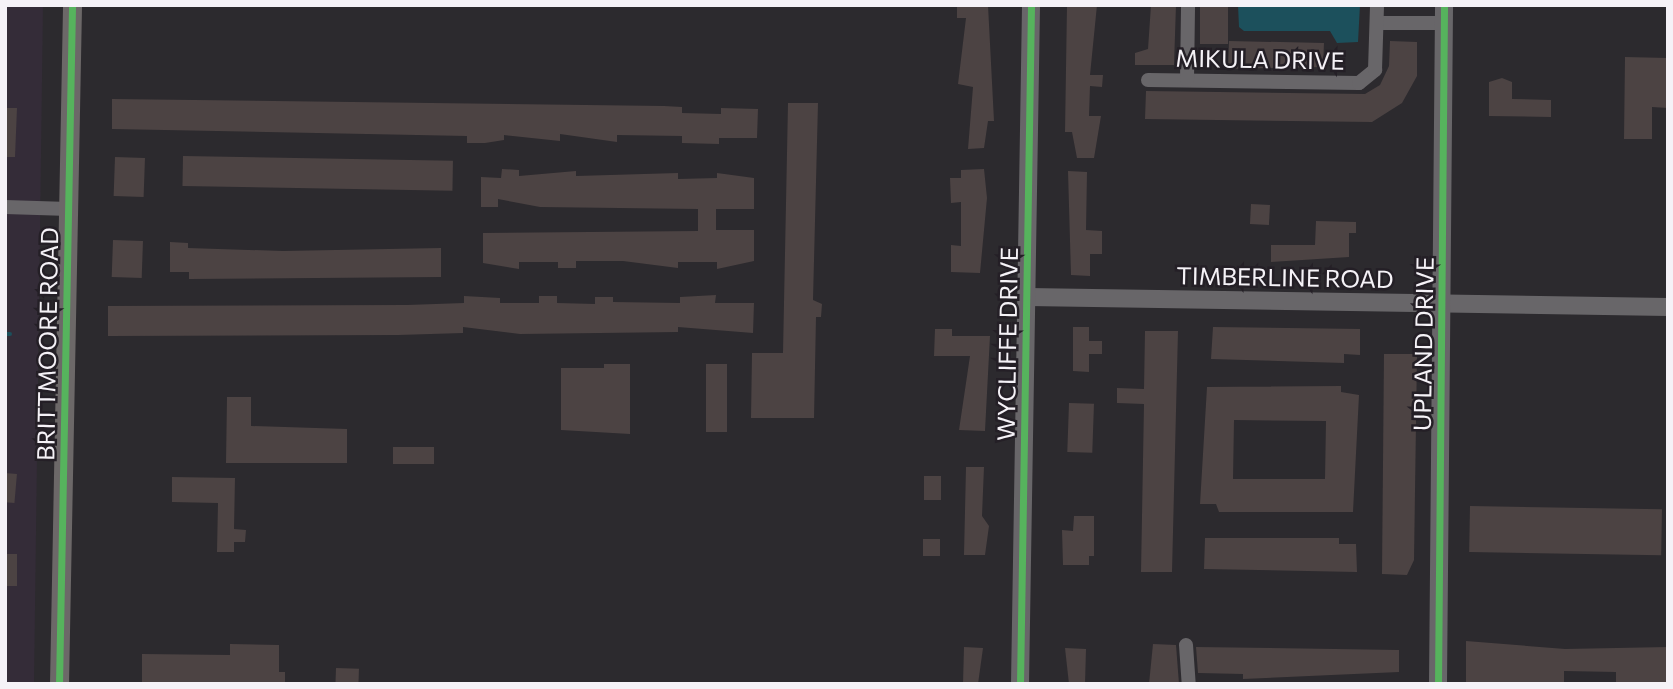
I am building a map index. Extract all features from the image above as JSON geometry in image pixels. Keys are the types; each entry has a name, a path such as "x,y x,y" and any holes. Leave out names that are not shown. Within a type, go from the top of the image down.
{"main road":[{"name":"BRITTMOORE ROAD","path":"59,684 72,5"}],"street":[{"name":"WYCLIFFE DRIVE","path":"1020,684 1031,5"},
{"path":"1187,80 1188,5"},
{"path":"1377,5 1377,23 1444,14"},
{"name":"UPLAND DRIVE","path":"1438,684 1444,14"},
{"name":"MIKULA DRIVE","path":"1148,80 1348,84 1371,78 1377,23"},
{"path":"5,207 69,209"},
{"name":"TIMBERLINE ROAD","path":"1028,298 1668,307"},
{"path":"1186,645 1189,684"}],"shaded area":[{"path":"5,5 43,5 34,684 5,684"}],"water":[{"path":"1238,5 1360,5 1358,42 1337,43 1330,31 1244,31 1239,27"}],"building":[{"path":"957,5 988,5 994,121 988,121 984,148 968,149 973,87 958,84 966,18 957,18"},
{"path":"1067,5 1097,5 1090,75 1103,75 1102,87 1090,86 1089,116 1101,116 1094,158 1077,158 1072,132 1065,132"},
{"path":"1151,5 1176,5 1174,65 1135,65 1135,53 1148,49"},
{"path":"1200,5 1228,5 1228,44 1200,44"},
{"path":"1229,41 1324,43 1323,67 1228,69"},
{"path":"1390,41 1417,42 1417,76 1402,103 1372,122 1145,119 1146,91 1365,94 1380,85 1389,66"},
{"path":"1625,57 1668,58 1668,108 1652,107 1652,139 1624,139"},
{"path":"1502,78 1512,82 1512,99 1551,100 1551,117 1489,116 1489,82"},
{"path":"112,99 664,106 682,107 682,113 721,114 721,108 758,109 757,138 719,138 719,144 682,143 682,136 617,135 617,142 560,134 560,141 504,135 504,140 467,143 467,136 112,129"},
{"path":"788,103 818,103 813,300 822,304 821,317 816,317 814,418 751,418 752,353 783,353"},
{"path":"5,108 17,108 15,157 5,157"},
{"path":"183,156 453,161 452,191 182,186"},
{"path":"115,157 145,158 144,197 114,196"},
{"path":"502,169 519,170 519,176 576,171 576,176 678,173 678,179 717,178 717,173 754,178 754,209 716,209 716,230 754,230 754,261 717,269 717,262 678,262 678,268 623,261 576,261 576,268 558,268 558,262 519,262 519,269 483,263 483,233 698,231 698,209 540,207 498,199 498,207 481,207 481,177 501,178"},
{"path":"984,169 987,198 980,273 951,272 951,245 961,246 961,202 951,203 950,178 961,178 961,170"},
{"path":"1068,171 1087,172 1086,230 1102,231 1102,254 1090,254 1090,276 1071,275"},
{"path":"1251,204 1270,205 1269,225 1250,224"},
{"path":"1316,221 1356,222 1356,233 1349,233 1349,257 1271,262 1271,245 1315,245"},
{"path":"113,240 143,241 142,278 112,277"},
{"path":"170,242 188,243 188,248 283,251 441,248 441,277 189,279 189,272 170,272"},
{"path":"716,295 715,303 754,303 753,333 678,327 678,332 520,334 463,327 463,333 398,335 108,336 108,306 407,305 464,303 464,296 500,298 500,303 539,303 539,296 557,296 557,303 595,304 595,297 613,297 613,302 680,303 680,297"},
{"path":"1073,327 1089,327 1089,341 1102,341 1102,354 1089,354 1089,372 1073,371"},
{"path":"1213,327 1360,329 1360,355 1344,354 1344,363 1211,359"},
{"path":"935,329 952,329 952,336 990,336 985,431 959,430 970,356 934,356"},
{"path":"1145,331 1178,331 1172,572 1141,572 1144,404 1117,403 1117,388 1144,389"},
{"path":"1384,354 1417,354 1414,560 1407,575 1382,574"},
{"path":"604,364 630,364 630,434 561,430 561,368 604,368"},
{"path":"706,364 727,364 727,432 706,432"},
{"path":"1341,386 1341,392 1359,395 1353,512 1219,512 1216,504 1200,504 1207,387","holes":["1234,420 1326,421 1325,479 1233,479"]},
{"path":"227,397 251,397 251,426 347,429 347,463 226,463"},
{"path":"1069,403 1094,404 1092,453 1067,452"},
{"path":"393,447 434,447 434,464 393,464"},
{"path":"966,467 984,467 982,516 989,526 985,555 964,555"},
{"path":"5,473 17,474 14,503 5,502"},
{"path":"924,476 941,476 941,500 924,500"},
{"path":"172,477 235,478 234,529 246,530 245,542 234,542 234,552 217,552 218,503 172,502"},
{"path":"1470,506 1662,509 1661,555 1469,552"},
{"path":"1074,516 1094,516 1094,556 1089,556 1089,565 1063,565 1062,530 1073,531"},
{"path":"1205,538 1339,538 1339,544 1356,544 1357,572 1204,569"},
{"path":"923,539 940,539 940,556 923,556"},
{"path":"5,554 17,554 17,586 5,586"},
{"path":"1466,641 1565,649 1668,647 1668,684 1616,684 1616,672 1564,671 1564,684 1466,684"},
{"path":"230,644 279,645 279,672 285,672 285,684 142,684 142,654 230,655"},
{"path":"1153,644 1176,645 1179,684 1149,684"},
{"path":"964,647 983,648 978,684 963,684"},
{"path":"1196,647 1399,650 1399,672 1243,679 1243,674 1198,673"},
{"path":"1065,648 1086,649 1085,684 1069,684"},
{"path":"336,668 359,669 358,684 335,684"}],"waterway":[{"path":"5,334 10,334"}],"cycle path":[{"path":"59,684 72,5"},
{"path":"1020,684 1031,5"},
{"path":"1438,684 1444,5"}]}
